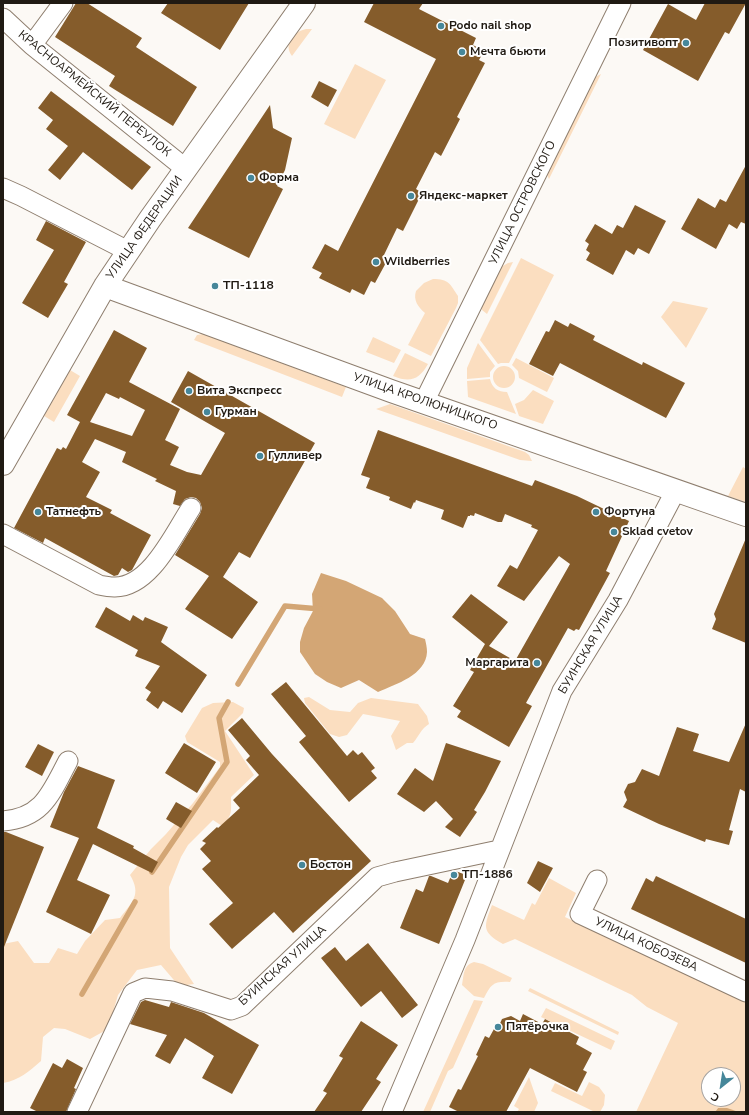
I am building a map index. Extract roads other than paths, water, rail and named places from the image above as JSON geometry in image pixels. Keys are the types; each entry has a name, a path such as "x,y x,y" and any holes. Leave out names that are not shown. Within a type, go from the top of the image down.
{"street":[{"path":"32,45 63,3"},
{"name":"УЛИЦА ФЕДЕРАЦИИ","path":"3,464 105,286 304,3"},
{"name":"УЛИЦА ОСТРОВСКОГО","path":"424,402 621,3"},
{"name":"КРАСНОАРМЕЙСКИЙ ПЕРЕУЛОК","path":"3,18 32,45 186,169"},
{"path":"3,188 128,252"},
{"name":"УЛИЦА КРОЛЮНИЦКОГО","path":"105,286 424,402 746,515"},
{"name":"БУИНСКАЯ УЛИЦА","path":"392,1112 465,940 562,691 618,600 676,490"},
{"path":"3,534 84,578 99,585 115,587 131,584 146,574 161,556 191,508"},
{"path":"3,821 14,820 31,814 44,803 68,761"},
{"name":"БУИНСКАЯ УЛИЦА","path":"78,1112 133,993 145,988 152,988 172,991 231,1010 242,1006 377,878 395,872 499,850"},
{"name":"УЛИЦА КОБОЗЕВА","path":"597,880 580,914 746,992"}],"waterway":[{"path":"238,684 285,606 320,609"},
{"path":"152,872 227,762 219,718 228,702"},
{"path":"82,994 135,902"}],"place":[{"name":"Podo nail shop","path":"441,26"},
{"name":"Позитивопт","path":"686,43"},
{"name":"Мечта бьюти","path":"462,52"},
{"name":"Форма","path":"251,178"},
{"name":"Яндекс-маркет","path":"411,196"},
{"name":"Wildberries","path":"376,262"},
{"name":"ТП-1118","path":"215,286"},
{"name":"Вита Экспресс","path":"189,391"},
{"name":"Гурман","path":"207,412"},
{"name":"Гулливер","path":"260,456"},
{"name":"Татнефть","path":"38,512"},
{"name":"Фортуна","path":"596,512"},
{"name":"Sklad cvetov","path":"614,532"},
{"name":"Маргарита","path":"537,663"},
{"name":"Бостон","path":"302,865"},
{"name":"ТП-1886","path":"454,875"},
{"name":"Пятёрочка","path":"498,1027"}]}
